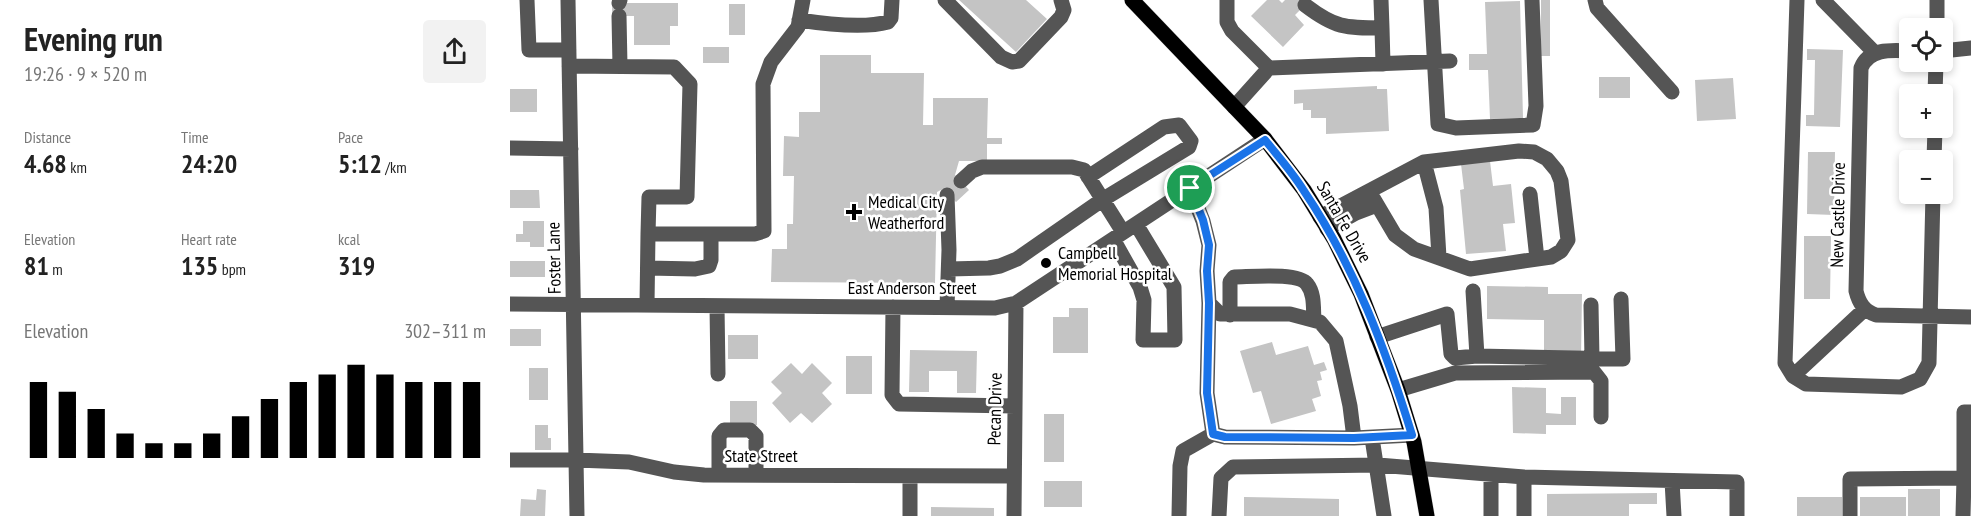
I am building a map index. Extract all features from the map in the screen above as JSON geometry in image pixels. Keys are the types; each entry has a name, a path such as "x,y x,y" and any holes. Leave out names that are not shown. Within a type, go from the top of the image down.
{"main road":[{"name":"Santa Fe Drive","path":"1132,0 1265,140 1304,190 1324,223 1361,294 1398,390 1412,435 1427,516"}],"street":[{"path":"527,0 529,50 620,66 674,67 690,84 687,197 649,197 647,305"},
{"name":"Foster Lane","path":"568,0 577,516"},
{"path":"648,234 755,234 764,231 763,84 771,62 798,27 803,0"},
{"path":"799,20 840,25 881,24 888,22 891,18 892,0"},
{"path":"945,0 1001,57 1012,62 1020,61 1061,17 1064,10 1061,0"},
{"path":"1227,0 1227,22 1232,31 1269,68"},
{"path":"1381,0 1383,64"},
{"path":"1431,0 1438,124 1456,128 1533,125 1536,106 1532,0"},
{"path":"1595,0 1597,8 1672,92"},
{"path":"1797,0 1785,363 1793,376 1806,384 1901,387 1920,379 1929,363 1933,204"},
{"path":"1823,0 1875,53 1899,50"},
{"path":"1936,0 1936,18"},
{"path":"1305,5 1326,21 1346,28 1382,28"},
{"path":"619,6 620,66"},
{"path":"1953,50 1971,48"},
{"name":"New Castle Drive","path":"1865,309 1856,291 1860,77 1864,61 1875,53"},
{"path":"1234,107 1269,68 1450,61"},
{"path":"949,268 989,268 1017,259 1102,200 1189,147 1191,141 1179,125 1164,128 1088,177"},
{"name":"East Anderson Street","path":"510,304 995,308 1016,303 1265,140"},
{"path":"510,148 571,149"},
{"path":"1324,223 1369,191 1424,162 1519,151 1534,152 1547,159 1557,171 1561,181 1568,240 1561,251 1551,257 1470,268 1414,249 1395,235 1369,191"},
{"path":"1424,162 1436,208 1439,257"},
{"path":"961,181 972,171 982,167 1072,167 1084,170 1124,232 1174,286 1175,340 1143,340 1144,300 1124,232"},
{"path":"1190,188 1203,220 1209,245 1207,393 1213,434"},
{"path":"1530,194 1537,259"},
{"path":"947,195 949,268 947,307"},
{"path":"1324,223 1377,205"},
{"path":"648,268 695,269 708,266 711,260 711,234"},
{"path":"1230,315 1230,282 1234,277 1298,277 1307,283 1313,296 1314,320"},
{"path":"1473,291 1477,356"},
{"path":"1377,337 1447,314 1451,354 1455,358 1477,356 1623,359 1621,299"},
{"name":"Pecan Drive","path":"1014,516 1016,303"},
{"path":"1209,303 1220,314 1290,314 1320,322 1336,341 1350,406 1354,438"},
{"path":"1591,305 1592,359"},
{"path":"717,306 718,374"},
{"path":"893,307 892,395 899,404 1015,406"},
{"path":"1793,376 1865,309 1876,315 1884,316 1971,317"},
{"path":"1398,390 1455,373 1594,372 1601,381 1601,417"},
{"path":"1963,516 1964,412 1971,412"},
{"path":"719,475 719,436 724,430 750,430 756,436 756,475"},
{"path":"1179,516 1180,466 1184,451 1213,434 1225,437 1354,438 1412,435"},
{"path":"1372,438 1378,465 1384,516"},
{"name":"State Street","path":"510,460 629,462 674,472 719,475 1014,476"},
{"path":"1219,516 1221,478 1233,467 1378,465 1524,477 1737,482 1737,516"},
{"path":"1491,475 1491,516"},
{"path":"910,476 910,516"},
{"path":"1524,477 1524,516"},
{"path":"1850,516 1850,479 1964,478"},
{"path":"1672,481 1674,516"}],"building":[{"path":"959,0 1026,0 1047,19 1016,52"},
{"path":"1267,0 1279,0 1282,3 1285,0 1310,0 1295,15 1304,25 1283,47 1251,16"},
{"path":"1541,0 1550,0 1550,56 1541,56"},
{"path":"1520,1 1523,118 1490,119 1488,70 1469,70 1469,54 1487,54 1485,2"},
{"path":"612,3 678,3 678,26 670,26 670,45 634,45 634,16 612,16"},
{"path":"729,4 745,4 745,35 729,35"},
{"path":"703,47 729,47 729,63 703,63"},
{"path":"1807,49 1843,50 1840,127 1806,126 1806,115 1814,115 1815,60 1807,60"},
{"name":"Medical City Weatherford","path":"820,55 871,55 871,73 924,73 923,125 933,125 933,98 988,98 987,138 1002,138 1002,144 987,144 987,161 959,161 955,175 969,190 956,202 943,189 937,192 935,283 771,282 772,249 787,249 787,224 793,224 794,176 783,176 784,136 799,137 799,112 820,112"},
{"path":"1599,77 1630,77 1630,98 1599,98"},
{"path":"1733,78 1736,119 1697,121 1695,80"},
{"path":"1377,86 1377,89 1387,89 1389,131 1326,134 1326,118 1311,118 1311,110 1303,110 1303,103 1294,104 1294,90"},
{"path":"510,89 537,89 537,112 510,112"},
{"path":"1808,152 1835,152 1834,215 1807,214"},
{"path":"1490,161 1493,186 1511,184 1515,223 1503,224 1506,251 1466,254 1460,190 1464,189 1461,164"},
{"path":"510,190 539,190 540,208 510,208"},
{"path":"523,221 544,221 544,247 530,247 530,242 516,242 516,234 523,234"},
{"path":"1804,236 1831,236 1830,299 1804,299"},
{"path":"510,261 545,261 545,277 510,277"},
{"path":"1487,286 1548,287 1548,294 1582,294 1581,358 1544,358 1544,320 1487,319"},
{"path":"1069,308 1088,308 1088,353 1053,353 1053,317 1069,317"},
{"path":"510,329 541,329 541,346 510,346"},
{"path":"728,335 758,335 758,359 728,359"},
{"path":"1272,342 1276,355 1308,346 1314,365 1324,362 1327,370 1320,372 1322,380 1317,381 1321,396 1312,399 1316,411 1271,424 1261,391 1253,393 1240,351"},
{"path":"910,350 977,351 976,393 957,393 957,371 929,371 929,392 909,392"},
{"path":"846,356 872,356 872,394 846,394"},
{"path":"791,363 802,374 812,363 832,383 822,393 832,404 812,423 801,413 790,423 772,403 782,393 771,382"},
{"path":"529,368 548,368 548,400 529,400"},
{"path":"1512,387 1546,388 1546,413 1561,414 1561,397 1576,397 1576,425 1546,425 1546,434 1513,433"},
{"path":"730,401 757,401 757,425 730,425"},
{"path":"1044,414 1064,414 1064,462 1044,462"},
{"path":"535,425 548,425 551,450 535,450"},
{"path":"1044,481 1082,481 1082,507 1044,507"},
{"path":"537,489 546,490 545,516 520,516 521,499 536,500"},
{"path":"1908,489 1940,489 1940,516 1908,516"},
{"path":"1657,493 1657,504 1629,504 1629,516 1547,516 1547,494"},
{"path":"1244,497 1339,499 1339,516 1244,516"},
{"path":"1797,497 1842,497 1842,516 1797,516"},
{"path":"1860,497 1906,497 1906,516 1860,516"},
{"path":"931,507 994,508 994,516 931,516"}],"place":[{"name":"Medical City Weatherford","path":"854,212"},
{"name":"Campbell Memorial Hospital","path":"1046,263"}],"route":[{"path":"1265,140 1304,190 1334,239 1361,294 1398,390 1412,435 1354,438 1225,437 1213,434 1207,393 1209,245 1203,220 1190,188 1265,140"}]}
